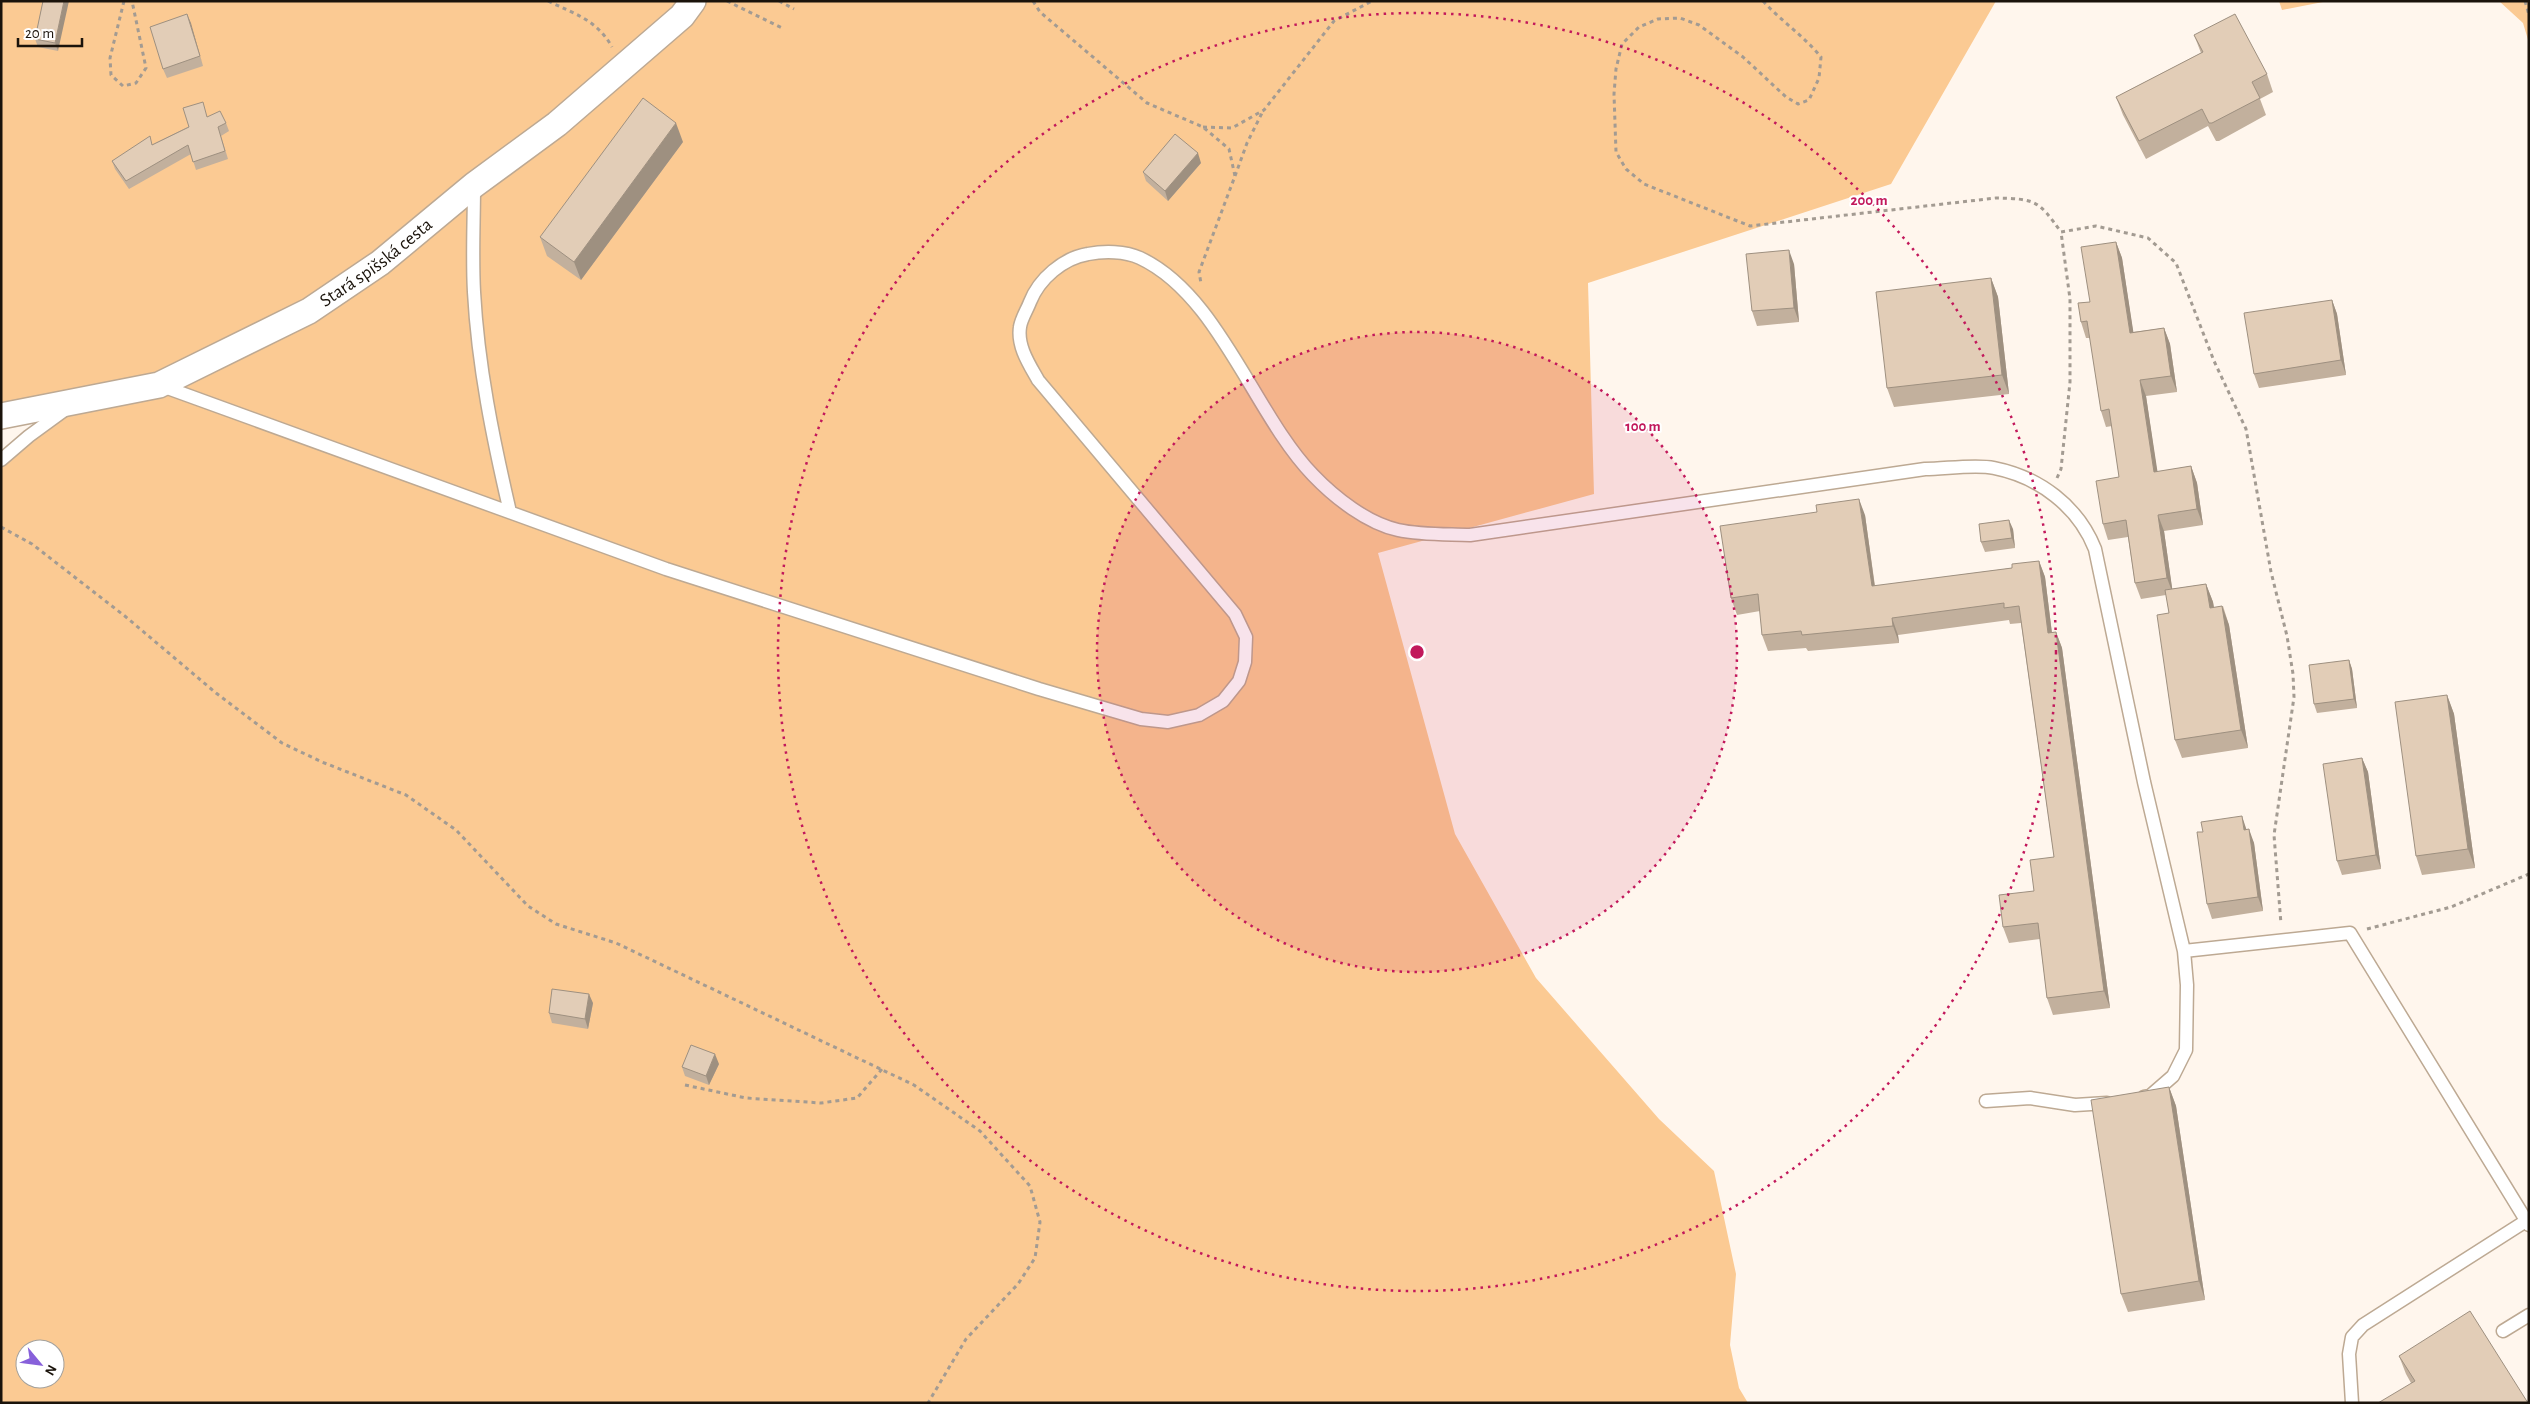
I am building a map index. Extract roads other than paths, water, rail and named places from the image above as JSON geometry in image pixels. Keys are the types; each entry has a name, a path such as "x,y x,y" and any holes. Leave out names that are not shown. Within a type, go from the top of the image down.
{"street":[{"name":"Stará spišská cesta","path":"1,416 159,385 308,311 380,263 474,185 557,124 617,70 682,16 693,1"}],"lane":[{"path":"474,185 474,291 479,350 486,402 510,512"},
{"path":"159,385 666,569 1048,692 1141,719 1168,722 1199,714 1224,701 1239,680 1246,662 1246,637 1235,614 1038,380 1024,357 1020,327 1032,295 1053,270 1077,256 1104,251 1140,258 1172,280 1206,314 1288,445 1313,476 1372,521 1396,530 1420,534 1470,535 1925,470 1993,468 2034,481 2065,503 2089,534 2095,549 2144,782 2184,951 2187,985 2186,1050 2173,1076 2150,1096 2075,1105 2030,1098 1986,1101"},
{"path":"1,460 29,436 78,400"},
{"path":"2184,951 2350,933 2528,1222 2363,1324 2352,1337 2349,1354 2352,1403"},
{"path":"2503,1331 2529,1315"}]}
